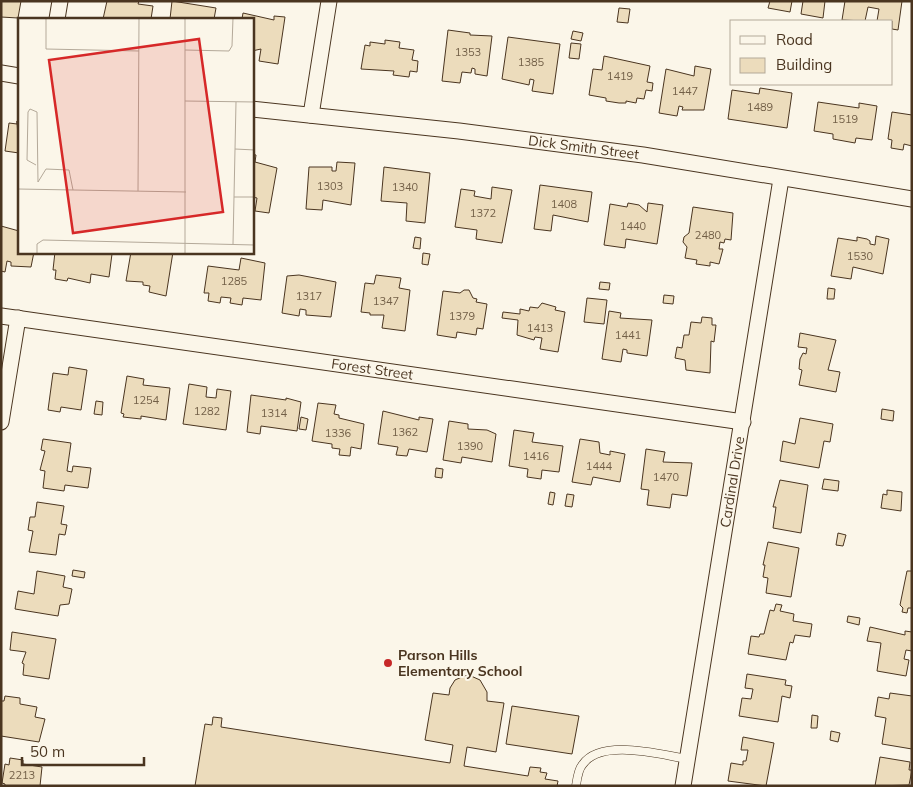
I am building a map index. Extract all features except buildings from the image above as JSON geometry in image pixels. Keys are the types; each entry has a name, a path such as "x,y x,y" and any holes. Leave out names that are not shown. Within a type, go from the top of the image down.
{"street":[{"path":"57,18 60,1"},
{"path":"311,115 329,1"},
{"path":"1,73 18,76"},
{"name":"Dick Smith Street","path":"254,109 459,131 643,155 912,199"},
{"name":"Cardinal Drive","path":"683,786 781,179"},
{"name":"Forest Street","path":"1,316 743,422"},
{"path":"1,422 18,318"}],"lane":[{"path":"576,786 582,764 590,757 599,753 629,750 688,760"}],"place":[{"name":"Parson Hills Elementary School","path":"388,663"}]}
